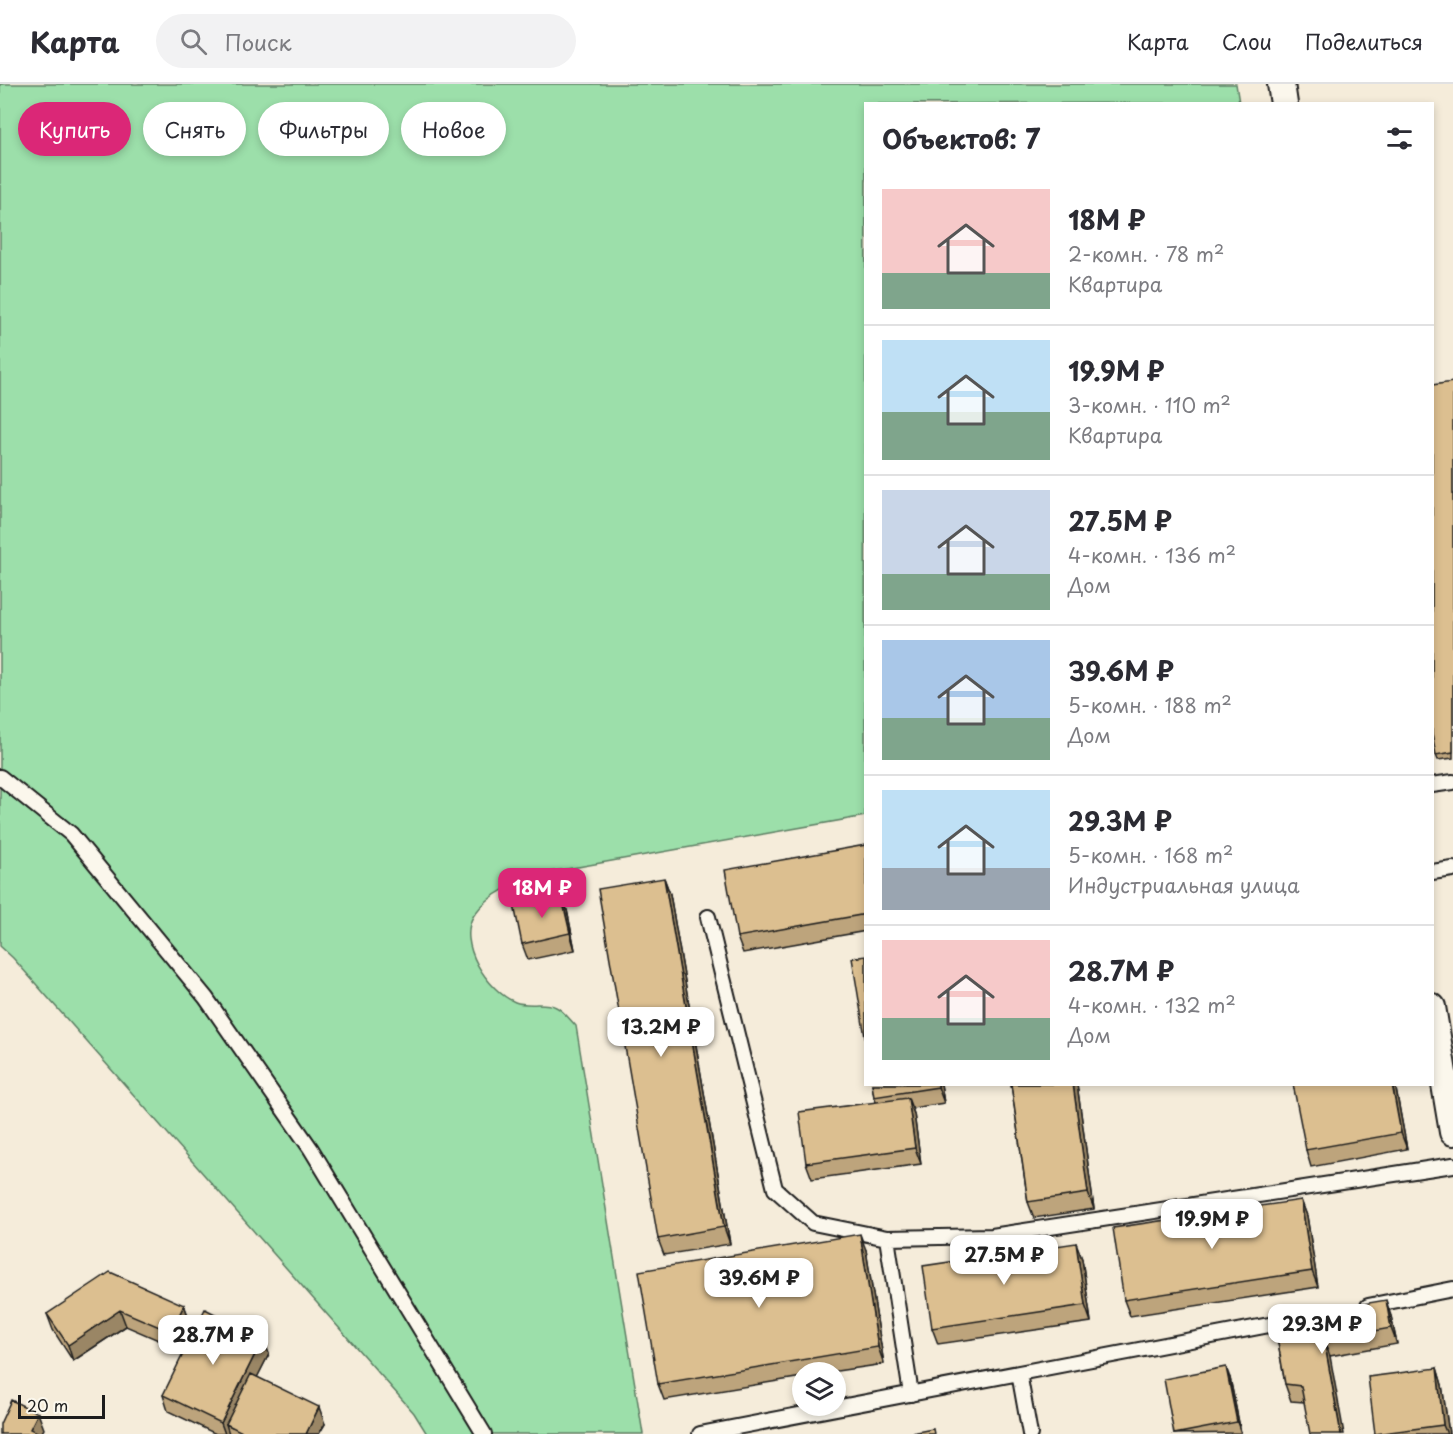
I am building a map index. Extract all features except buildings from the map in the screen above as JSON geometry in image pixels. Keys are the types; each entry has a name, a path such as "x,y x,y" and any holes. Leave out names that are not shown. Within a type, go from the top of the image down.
{"street":[{"path":"1281,84 1284,102"},
{"path":"1434,1017 1451,1103 1453,1132"}],"lane":[{"path":"0,777 71,834 207,998 311,1149 484,1434"},
{"path":"1434,785 1453,782"},
{"path":"1434,872 1453,869"},
{"path":"708,917 775,1190 813,1223 887,1238 992,1236 1453,1165"},
{"path":"887,1238 911,1394"},
{"path":"1359,1307 1453,1289"},
{"path":"700,1434 1301,1319"},
{"path":"1020,1373 1030,1434"}],"green space":[{"path":"0,84 1236,84 1239,102 864,102 864,816 544,873 515,884 488,900 474,915 469,926 472,952 485,977 495,988 515,1002 552,1005 564,1013 576,1026 643,1434 427,1434 414,1413 0,946"}]}
